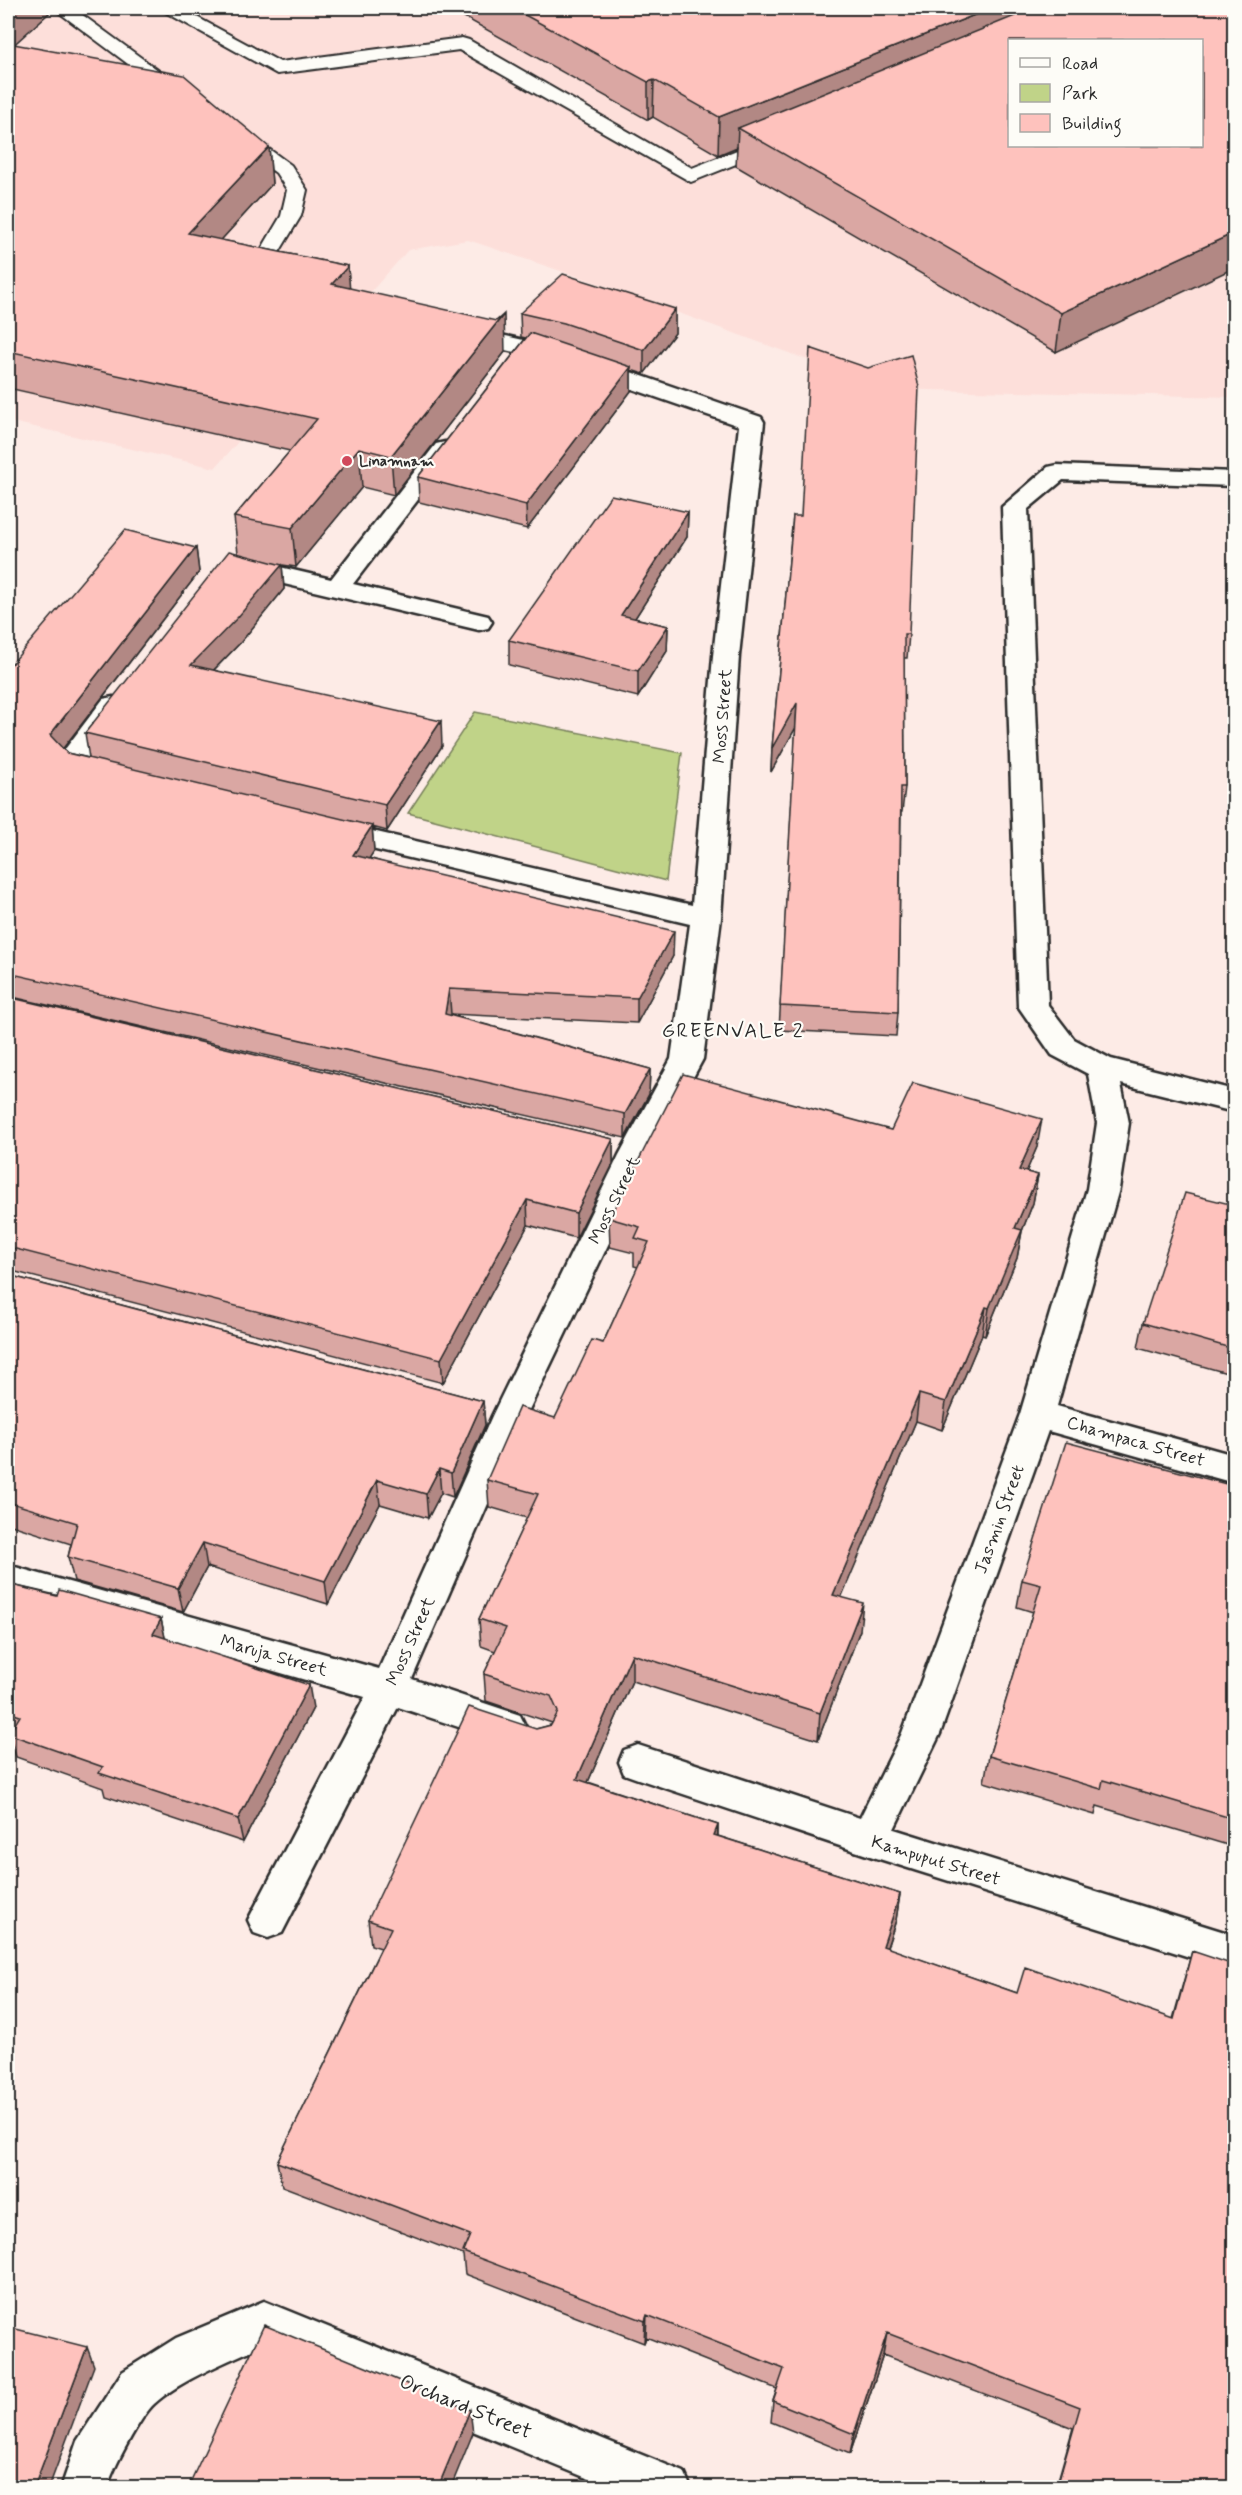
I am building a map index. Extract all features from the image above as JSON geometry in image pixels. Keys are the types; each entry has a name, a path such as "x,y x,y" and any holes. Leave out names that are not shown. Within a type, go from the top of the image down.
{"street":[{"name":"Moss Street","path":"268,1920 389,1688 623,1152 687,1059 706,918 726,656 752,422 556,354 517,356 444,329"},
{"path":"338,587 459,431"},
{"path":"1234,479 1057,472 1016,507 1033,1006 1063,1047 1102,1068 1234,1101"},
{"path":"214,574 224,566 238,565 479,622"},
{"path":"130,683 70,761 83,770 130,782"},
{"path":"304,824 706,918"},
{"name":"Jasmin Street","path":"870,1839 921,1734 1037,1414 1103,1189 1113,1122 1102,1068"},
{"path":"475,1407 509,1416"},
{"name":"Champaca Street","path":"1037,1414 1234,1469"},
{"name":"Maruja Street","path":"8,1580 389,1688 538,1737"},
{"name":"Kampuput Street","path":"638,1762 870,1839 1234,1953"},
{"name":"Orchard Street","path":"84,2487 93,2457 138,2388 192,2354 264,2323 668,2487"}],"lane":[{"path":"62,8 197,106"},
{"path":"167,8 276,68 462,44 691,176 790,135"},
{"path":"217,120 285,169 297,190 291,216 262,266"}],"shaded area":[{"path":"8,8 1234,8 1234,397 888,389 588,280 468,240 408,250 215,468 8,421"}],"green space":[{"path":"475,712 682,753 666,881 408,813"}],"building":[{"path":"512,8 992,8 719,117 654,80 648,82"},
{"path":"1016,8 1234,8 1234,233 1061,313 738,128 1015,16"},
{"path":"8,43 184,75 269,147 188,233 348,266 332,284 496,321 504,314 391,456 359,448 292,528 234,517 317,419 8,351"},
{"path":"563,274 675,309 644,350 564,323 520,313"},
{"path":"530,333 631,367 526,505 418,477"},
{"path":"810,348 868,368 911,355 919,387 909,634 904,634 905,787 901,787 898,1012 780,1006 797,703 772,748 793,516 801,516"},
{"path":"611,495 688,512 621,615 668,626 638,671 509,640"},
{"path":"125,530 196,548 50,735 67,753 372,826 353,855 674,931 637,998 449,989 445,1014 650,1069 625,1114 8,973 8,668"},
{"path":"229,551 282,565 238,617 191,665 441,721 385,805 85,733"},
{"path":"8,997 613,1139 576,1213 527,1200 441,1359 8,1247"},
{"path":"683,1074 891,1130 913,1083 1042,1119 1019,1170 1038,1175 1015,1228 1022,1230 989,1308 986,1307 946,1402 919,1394 833,1595 863,1603 820,1713 632,1654 577,1779 718,1825 714,1835 900,1894 883,1946 1017,1993 1025,1967 1174,2019 1192,1951 1234,1965 1234,2487 1057,2487 1080,2407 887,2333 854,2434 773,2401 784,2369 647,2315 645,2321 463,2252 470,2235 277,2162 391,1928 368,1920 469,1707 536,1729 551,1725 558,1712 551,1696 484,1674 506,1628 479,1619 538,1494 487,1480 519,1407 555,1418 592,1340 603,1343 649,1242 635,1238 640,1227 609,1218"},
{"path":"1185,1193 1234,1205 1234,1349 1143,1323"},
{"path":"8,1275 483,1401 451,1473 439,1469 426,1494 377,1480 325,1581 203,1543 178,1588 68,1557 77,1523 8,1502"},
{"path":"1066,1442 1234,1486 1234,1819 1103,1780 1101,1789 989,1756 1041,1585 1022,1580"},
{"path":"8,1584 57,1596 59,1590 161,1619 153,1634 309,1685 238,1819 99,1773 103,1767 9,1734 20,1716 8,1712"},
{"path":"264,2325 470,2410 441,2480 459,2487 188,2487"},
{"path":"8,2327 87,2347 34,2487 8,2487"}],"place":[{"name":"Linamnam","path":"347,461"}],"district":[{"name":"GREENVALE 2","path":"733,1030"}]}
